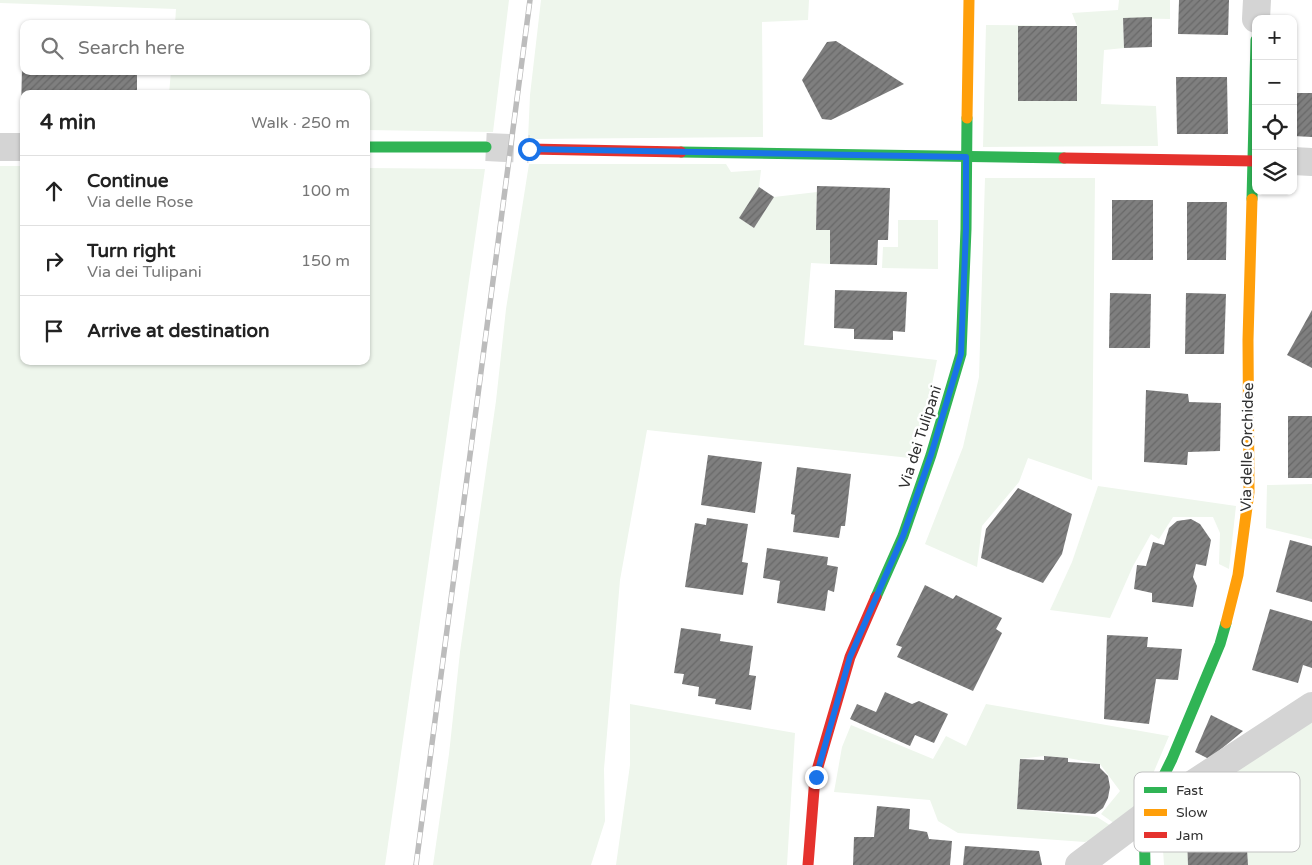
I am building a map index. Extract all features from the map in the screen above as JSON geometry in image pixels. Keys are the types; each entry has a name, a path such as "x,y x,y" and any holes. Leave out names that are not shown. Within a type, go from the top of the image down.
{"street":[{"name":"Via dei Tulipani","path":"808,865 816,777 850,657 903,536 931,455 961,354 966,229 968,0"},
{"path":"1256,15 1257,0"},
{"name":"Via delle Orchidee","path":"1254,150 1256,60"},
{"path":"370,147 486,146"},
{"path":"0,147 20,147"},
{"path":"529,149 1252,161"},
{"path":"1297,161 1312,162"},
{"name":"Via delle Orchidee","path":"1166,772 1220,644 1238,575 1249,492 1248,340 1253,195"},
{"path":"1211,772 1312,706"},
{"path":"1079,865 1134,824"},
{"name":"Via delle Orchidee","path":"1145,852 1145,865"}],"shaded area":[{"path":"0,0 509,0 493,132 370,130 370,90 169,90 171,75 370,75 370,20 175,20 176,9 0,3"},
{"path":"541,0 809,0 808,20 762,22 763,137 528,139 530,95"},
{"path":"1119,0 1170,0 1170,19 1123,18 1124,48 1104,50 1101,104 1156,106 1158,146 983,147 986,25 1077,26 1072,13 1118,10"},
{"path":"529,164 726,164 731,172 761,170 759,187 739,218 754,228 774,197 817,192 816,230 830,230 830,264 811,263 804,345 937,360 925,418 910,458 647,430 620,580 604,769 605,821 591,865 433,865 449,754 460,652 496,401 506,309"},
{"path":"0,166 20,166 20,365 370,365 370,168 485,169 385,865 0,865"},
{"path":"985,178 1095,178 1092,480 1028,458 1019,482 982,526 977,567 925,544 963,447 979,377"},
{"path":"898,220 938,220 938,269 882,268 883,247 898,247"},
{"path":"1312,484 1312,539 1266,528 1267,485"},
{"path":"1098,486 1236,506 1229,569 1219,564 1220,533 1213,517 1173,517 1159,539 1151,534 1133,566 1110,618 1050,610 1072,562"},
{"path":"630,704 795,733 787,865 616,865 630,765"},
{"path":"986,704 1169,736 1154,772 1134,772 1134,812 1118,826 1101,814 1120,791 1100,764 1044,756 1020,759 1017,809 1097,817 1116,829 1085,842 958,833 938,821 930,800 834,792 842,747 851,725 933,759 946,736 966,746"},
{"path":"1312,721 1312,865 1248,865 1247,852 1300,852 1300,772 1233,772"},
{"path":"1163,852 1188,852 1188,865 1164,865"}],"building":[{"path":"1179,0 1229,0 1228,35 1178,34"},
{"path":"1152,17 1152,47 1124,48 1123,18"},
{"path":"1018,26 1077,26 1077,101 1018,101"},
{"path":"836,41 904,84 831,120 822,119 802,80 827,42"},
{"path":"22,75 137,75 137,90 21,90"},
{"path":"1176,77 1227,77 1228,134 1177,134"},
{"path":"1297,93 1312,93 1312,137 1297,136"},
{"path":"817,186 890,188 888,240 878,240 877,265 830,264 830,230 816,230"},
{"path":"759,187 774,197 754,228 739,218"},
{"path":"1112,200 1153,200 1153,260 1112,260"},
{"path":"1187,202 1227,202 1226,260 1187,260"},
{"path":"835,290 907,292 905,332 893,331 893,340 854,339 854,329 834,328"},
{"path":"1110,293 1151,294 1150,348 1109,348"},
{"path":"1186,293 1226,294 1224,354 1185,354"},
{"path":"1312,310 1312,368 1287,355"},
{"path":"1146,390 1188,394 1189,402 1221,403 1220,451 1188,452 1187,465 1144,462"},
{"path":"1288,416 1312,416 1312,478 1288,478"},
{"path":"708,455 762,462 755,513 701,505"},
{"path":"797,467 851,474 845,526 841,526 839,538 793,532 795,515 791,514"},
{"path":"1018,488 1072,514 1062,554 1043,583 981,558 986,529"},
{"path":"707,518 748,524 742,562 748,563 743,595 685,587 695,523 706,525"},
{"path":"1191,519 1200,524 1211,540 1206,566 1196,564 1193,577 1197,586 1193,607 1152,602 1152,593 1134,589 1137,565 1146,566 1153,542 1164,545 1169,528 1177,521"},
{"path":"1290,540 1312,546 1312,602 1276,592"},
{"path":"767,548 828,557 827,565 838,567 834,592 828,590 825,611 777,603 780,581 763,578"},
{"path":"925,585 953,599 956,595 1002,618 996,629 1002,633 973,691 897,657 902,647 896,645"},
{"path":"1270,609 1312,621 1312,668 1303,665 1298,683 1252,670"},
{"path":"681,628 721,634 720,641 753,646 749,675 756,676 751,710 715,704 716,699 698,696 699,687 682,684 684,674 674,673"},
{"path":"1107,635 1148,637 1147,647 1182,649 1178,680 1156,679 1149,724 1104,719"},
{"path":"885,692 912,704 919,701 948,714 934,743 915,735 910,746 850,719 857,704 876,712"},
{"path":"1211,715 1243,731 1209,759 1195,752"},
{"path":"1044,756 1068,758 1068,762 1100,764 1100,768 1108,776 1110,787 1108,798 1103,808 1095,814 1017,809 1020,759 1044,760"},
{"path":"877,806 910,809 909,829 927,832 929,839 952,841 950,865 853,865 854,837 874,837"},
{"path":"965,846 1039,851 1042,865 963,865"},
{"path":"1188,852 1247,852 1248,865 1188,865"}],"tunnel":[{"path":"486,147 529,149"}],"railway":[{"path":"416,865 530,0"}],"traffic: fast":[{"path":"1252,199 1255,60"},
{"path":"876,597 903,536 931,455 961,354 966,229 967,118"},
{"path":"370,147 486,147"},
{"path":"681,152 1064,158"},
{"path":"1166,772 1220,644 1226,623"},
{"path":"1145,852 1145,865"}],"traffic: slow":[{"path":"967,118 969,0"},
{"path":"1226,623 1238,575 1249,492 1248,340 1252,199"}],"traffic: jam":[{"path":"529,149 681,152"},
{"path":"1064,158 1252,161"},
{"path":"808,865 815,777 850,657 876,597"}],"route":[{"path":"529,149 966,157 966,229 961,354 931,455 903,536 850,657 816,777"}]}
